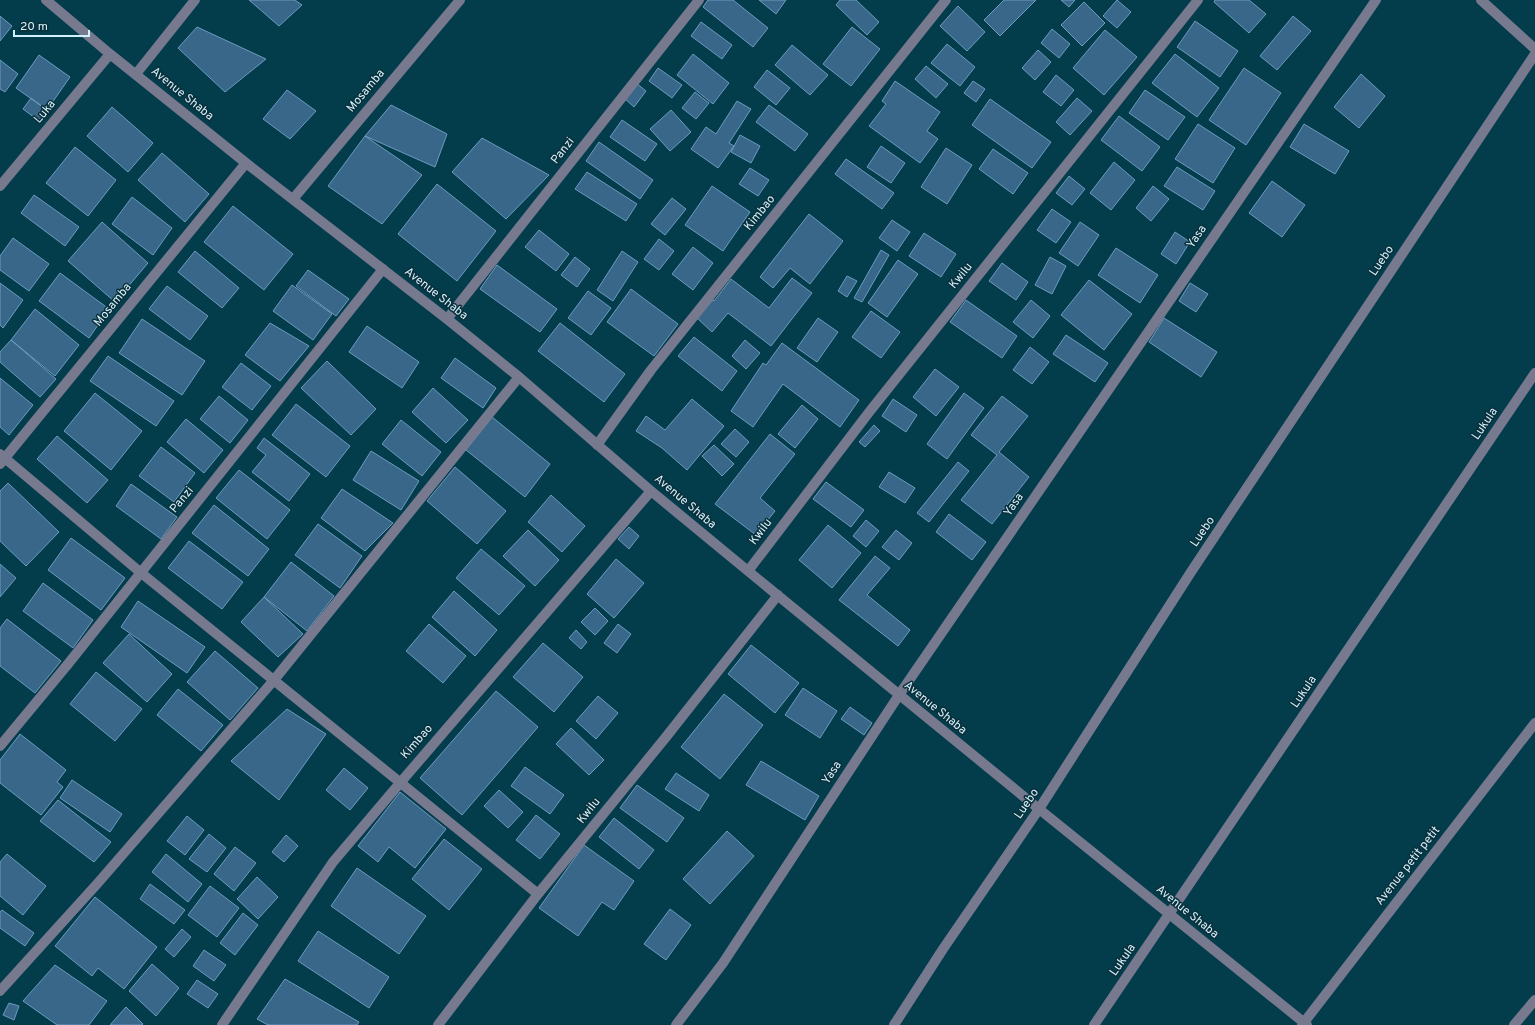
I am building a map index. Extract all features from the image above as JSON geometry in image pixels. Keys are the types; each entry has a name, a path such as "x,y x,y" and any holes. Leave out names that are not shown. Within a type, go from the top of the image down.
{"street":[{"name":"Avenue Shaba","path":"46,0 110,54 246,163 447,319 519,377 651,491 748,571 1305,1024"},
{"path":"136,74 196,0"},
{"name":"Mosamba","path":"293,199 460,0"},
{"name":"Panzi","path":"447,319 699,0"},
{"name":"Kimbao","path":"597,445 652,370 946,0"},
{"name":"Kwilu","path":"748,571 870,411 1198,0"},
{"name":"Yasa","path":"676,1025 723,963 899,695 1376,0"},
{"path":"1481,0 1535,49"},
{"name":"Luka","path":"0,186 110,54"},
{"name":"Luebo","path":"894,1025 943,949 1040,809 1192,572 1535,54"},
{"name":"Mosamba","path":"2,459 246,163"},
{"name":"Panzi","path":"0,746 68,664 383,269"},
{"name":"Lukula","path":"1094,1025 1170,915 1535,373"},
{"path":"0,991 97,884 274,680 519,377"},
{"path":"2,459 538,894"},
{"name":"Kimbao","path":"222,1025 333,862 651,491"},
{"name":"Kwilu","path":"438,1025 538,894 778,594"},
{"name":"Avenue petit petit","path":"1305,1024 1535,723"},
{"path":"1514,1025 1535,1000"}],"building":[{"path":"249,0 295,0 302,5 279,26"},
{"path":"708,0 733,0 768,28 753,47 703,7"},
{"path":"759,0 786,0 776,14"},
{"path":"840,0 856,0 879,22 867,35 836,5"},
{"path":"1004,0 1036,0 1000,36 984,20"},
{"path":"1061,0 1075,0 1069,7"},
{"path":"1117,0 1131,12 1117,28 1103,16"},
{"path":"1215,0 1249,0 1266,14 1249,33 1214,2"},
{"path":"1084,2 1105,23 1082,46 1061,25"},
{"path":"958,6 985,32 967,51 940,26"},
{"path":"0,16 12,26 0,41"},
{"path":"1293,16 1311,31 1277,70 1260,56"},
{"path":"1195,21 1238,51 1220,77 1177,47"},
{"path":"701,22 732,45 722,59 691,36"},
{"path":"197,27 266,59 225,92 178,48"},
{"path":"852,27 880,49 851,86 823,64"},
{"path":"1052,29 1070,44 1059,58 1041,43"},
{"path":"1105,30 1137,57 1104,95 1073,68"},
{"path":"947,44 975,67 960,86 931,63"},
{"path":"792,45 828,75 810,95 775,65"},
{"path":"1038,50 1051,62 1035,80 1022,68"},
{"path":"693,54 729,83 713,104 677,75"},
{"path":"1175,54 1219,88 1197,117 1152,83"},
{"path":"39,55 70,77 47,110 16,88"},
{"path":"0,60 18,74 5,92 0,89"},
{"path":"926,66 948,84 936,98 915,79"},
{"path":"658,68 682,85 672,98 649,81"},
{"path":"1244,68 1281,93 1246,145 1209,120"},
{"path":"767,70 790,88 776,105 754,87"},
{"path":"1361,74 1385,96 1359,128 1334,107"},
{"path":"1056,75 1074,90 1061,106 1043,92"},
{"path":"895,81 940,112 927,131 938,139 920,163 869,126 886,104 882,101"},
{"path":"973,81 985,89 976,102 964,93"},
{"path":"636,83 646,91 634,107 624,98"},
{"path":"287,90 316,111 290,139 263,119"},
{"path":"1145,90 1185,117 1168,140 1129,113"},
{"path":"695,92 709,103 696,119 682,108"},
{"path":"31,98 47,110 39,121 23,109"},
{"path":"1077,98 1092,111 1070,135 1056,122"},
{"path":"990,99 1051,142 1032,168 972,125"},
{"path":"737,101 751,109 729,143 734,146 718,168 691,149 706,127 716,134"},
{"path":"391,105 447,134 435,167 365,136"},
{"path":"769,105 808,134 795,151 756,122"},
{"path":"112,107 153,143 128,172 87,136"},
{"path":"671,110 691,132 670,151 650,129"},
{"path":"1119,116 1160,147 1142,171 1101,140"},
{"path":"622,120 657,144 645,161 610,137"},
{"path":"1198,124 1235,148 1213,183 1175,159"},
{"path":"1304,124 1349,151 1335,174 1290,147"},
{"path":"740,135 760,146 751,163 731,152"},
{"path":"365,136 422,175 382,224 328,186"},
{"path":"482,138 549,175 506,219 452,172"},
{"path":"599,142 653,180 640,199 586,161"},
{"path":"881,146 905,163 891,183 867,167"},
{"path":"75,147 116,180 88,216 46,183"},
{"path":"946,148 972,165 947,204 921,187"},
{"path":"993,149 1028,173 1013,194 979,169"},
{"path":"162,153 209,194 185,222 138,180"},
{"path":"846,159 894,193 882,209 835,174"},
{"path":"1114,162 1135,180 1111,210 1090,193"},
{"path":"1177,167 1215,191 1203,210 1164,186"},
{"path":"750,168 769,180 758,196 739,184"},
{"path":"587,172 637,204 626,221 575,189"},
{"path":"1069,176 1085,189 1072,205 1056,193"},
{"path":"1272,181 1305,205 1282,237 1249,213"},
{"path":"437,184 496,231 457,281 398,234"},
{"path":"712,186 750,212 723,251 685,225"},
{"path":"1153,186 1169,199 1151,221 1136,208"},
{"path":"34,195 79,227 65,246 21,213"},
{"path":"132,197 172,228 153,255 112,224"},
{"path":"672,198 686,209 665,235 651,224"},
{"path":"233,206 293,254 264,290 204,242"},
{"path":"1052,209 1071,222 1056,243 1037,230"},
{"path":"809,214 843,241 810,284 790,268 773,288 760,277"},
{"path":"892,220 910,232 897,251 879,238"},
{"path":"102,222 148,263 115,302 68,261"},
{"path":"1080,222 1099,235 1078,266 1059,253"},
{"path":"539,230 569,254 556,271 525,247"},
{"path":"1175,232 1190,242 1176,264 1161,254"},
{"path":"924,233 956,254 941,277 909,256"},
{"path":"13,238 49,264 29,291 0,270 0,256"},
{"path":"659,239 674,251 659,270 644,259"},
{"path":"693,247 713,263 693,290 672,274"},
{"path":"1116,248 1158,275 1140,303 1098,275"},
{"path":"881,250 889,255 862,302 854,298"},
{"path":"195,251 239,288 222,308 178,272"},
{"path":"622,251 638,262 613,301 597,290"},
{"path":"575,257 590,269 577,287 561,275"},
{"path":"1050,257 1066,266 1052,294 1035,285"},
{"path":"898,260 918,274 887,317 868,303"},
{"path":"1002,263 1028,282 1016,300 989,281"},
{"path":"497,265 557,309 540,332 480,289"},
{"path":"308,270 349,299 336,316 296,286"},
{"path":"60,273 109,309 89,338 39,301"},
{"path":"847,276 857,281 847,297 838,291"},
{"path":"792,278 812,293 771,346 728,313 712,332 697,318 713,300 714,301 731,279 769,308"},
{"path":"1089,280 1132,314 1104,350 1061,315"},
{"path":"0,283 23,300 3,328 0,325"},
{"path":"1190,283 1208,294 1196,312 1179,301"},
{"path":"292,285 332,314 313,340 273,311"},
{"path":"167,286 208,316 190,340 149,309"},
{"path":"631,289 678,324 654,356 607,322"},
{"path":"588,291 611,308 591,335 568,318"},
{"path":"966,300 1017,336 1002,358 950,322"},
{"path":"1031,300 1050,316 1033,338 1013,322"},
{"path":"35,309 79,345 55,376 11,340"},
{"path":"871,311 900,332 881,358 852,337"},
{"path":"818,318 838,332 817,362 797,348"},
{"path":"1164,318 1217,352 1201,377 1149,342"},
{"path":"142,319 205,361 182,395 119,353"},
{"path":"270,323 309,346 280,381 245,355"},
{"path":"560,323 625,374 604,402 538,351"},
{"path":"367,326 419,362 402,388 349,352"},
{"path":"1066,335 1108,363 1095,382 1053,354"},
{"path":"694,337 737,371 722,391 678,356"},
{"path":"11,340 56,379 40,397 0,362 0,352"},
{"path":"745,340 760,353 746,369 732,356"},
{"path":"782,343 859,400 840,427 783,384 753,427 731,411 763,363 766,365"},
{"path":"1030,347 1049,362 1032,384 1013,370"},
{"path":"108,356 174,401 156,426 90,381"},
{"path":"455,358 496,388 483,408 441,378"},
{"path":"327,361 376,409 351,435 301,388"},
{"path":"241,363 271,386 252,410 222,387"},
{"path":"935,369 959,387 936,416 913,397"},
{"path":"0,378 33,405 9,435 0,427"},
{"path":"433,388 468,420 446,443 412,412"},
{"path":"95,393 142,431 111,470 64,431"},
{"path":"964,393 984,408 947,459 927,444"},
{"path":"219,396 248,420 230,443 200,419"},
{"path":"1002,396 1028,416 999,452 1029,477 992,524 961,500 997,455 971,435"},
{"path":"692,399 724,426 687,470 662,448 636,431 646,416 665,430"},
{"path":"893,399 917,415 906,432 882,416"},
{"path":"296,404 350,446 326,477 272,435"},
{"path":"802,405 818,419 795,448 778,434"},
{"path":"492,417 550,464 525,497 466,450"},
{"path":"186,419 223,450 204,473 167,442"},
{"path":"401,420 441,452 422,476 382,444"},
{"path":"874,425 880,431 865,447 859,442"},
{"path":"735,429 749,442 736,457 721,444"},
{"path":"770,434 795,454 760,498 775,511 756,535 715,504"},
{"path":"57,436 108,480 87,503 37,459"},
{"path":"264,438 310,474 289,501 252,472 266,455 257,448"},
{"path":"714,445 734,464 722,476 702,456"},
{"path":"161,447 195,473 174,502 139,476"},
{"path":"371,451 419,481 401,510 353,480"},
{"path":"958,462 969,471 929,522 917,513"},
{"path":"455,467 506,511 477,544 427,501"},
{"path":"239,470 290,510 267,539 216,498"},
{"path":"889,472 915,488 905,503 879,487"},
{"path":"826,482 864,510 851,527 813,499"},
{"path":"8,483 59,532 26,566 0,541 0,491"},
{"path":"131,484 177,517 161,539 116,506"},
{"path":"342,489 393,523 365,551 321,518"},
{"path":"551,495 585,526 562,552 528,522"},
{"path":"214,505 269,549 248,576 192,533"},
{"path":"949,514 986,542 972,560 936,532"},
{"path":"866,520 879,531 866,547 853,536"},
{"path":"318,524 362,556 340,588 295,555"},
{"path":"828,525 861,553 832,588 799,560"},
{"path":"629,527 639,536 629,549 618,539"},
{"path":"528,530 559,560 535,586 503,556"},
{"path":"896,530 912,543 899,560 882,547"},
{"path":"71,538 125,578 101,610 48,570"},
{"path":"189,541 243,582 222,609 168,568"},
{"path":"481,549 525,586 499,615 456,578"},
{"path":"875,556 890,568 867,595 910,630 898,646 839,600"},
{"path":"616,559 644,583 614,618 587,594"},
{"path":"291,562 334,596 307,631 264,597"},
{"path":"0,564 16,578 0,597"},
{"path":"43,583 93,620 73,648 23,611"},
{"path":"454,591 497,630 475,656 432,617"},
{"path":"264,597 303,634 278,657 241,622"},
{"path":"138,601 205,647 187,673 121,627"},
{"path":"595,608 608,621 595,635 581,622"},
{"path":"7,619 61,661 35,693 0,666 0,628"},
{"path":"429,624 466,656 443,683 406,651"},
{"path":"618,624 631,634 617,653 604,643"},
{"path":"576,630 587,642 581,649 569,638"},
{"path":"129,634 172,674 147,702 103,663"},
{"path":"543,643 583,677 554,712 513,677"},
{"path":"751,645 799,683 775,713 728,674"},
{"path":"215,651 258,688 230,720 187,682"},
{"path":"96,672 142,709 115,741 70,704"},
{"path":"803,688 837,711 820,738 785,715"},
{"path":"178,689 223,725 201,751 157,715"},
{"path":"496,691 538,727 462,815 420,778"},
{"path":"724,694 763,725 720,779 681,747"},
{"path":"598,696 618,713 596,739 576,721"},
{"path":"850,707 872,723 864,735 841,719"},
{"path":"287,709 326,734 279,800 231,761"},
{"path":"571,728 604,760 589,775 556,744"},
{"path":"20,734 66,770 57,782 63,787 41,815 0,783 0,760"},
{"path":"761,761 819,796 805,820 746,785"},
{"path":"525,767 564,795 550,814 511,786"},
{"path":"344,768 368,788 350,810 326,790"},
{"path":"676,773 709,795 699,811 665,789"},
{"path":"72,780 122,814 110,832 60,798"},
{"path":"637,785 684,818 667,842 620,808"},
{"path":"499,790 523,812 508,828 484,806"},
{"path":"400,792 446,829 415,868 389,847 378,862 358,846"},
{"path":"58,800 111,842 94,862 40,821"},
{"path":"536,815 560,834 540,859 516,840"},
{"path":"187,816 204,830 185,855 167,841"},
{"path":"614,818 654,850 639,869 599,837"},
{"path":"727,831 754,856 710,904 683,879"},
{"path":"209,834 226,848 207,872 189,859"},
{"path":"286,835 298,846 284,862 272,852"},
{"path":"444,839 482,869 449,910 412,879"},
{"path":"584,845 634,881 614,910 602,902 578,936 539,908"},
{"path":"235,847 256,863 234,891 214,874"},
{"path":"7,854 46,886 23,915 0,896 0,862"},
{"path":"166,854 202,884 188,902 152,872"},
{"path":"357,868 426,916 399,954 331,906"},
{"path":"257,877 278,897 258,919 237,899"},
{"path":"150,884 185,910 174,924 140,899"},
{"path":"210,886 239,908 217,937 188,915"},
{"path":"95,897 157,947 124,989 98,968 92,976 55,946"},
{"path":"670,909 691,925 666,960 644,944"},
{"path":"2,910 34,933 25,946 0,928 0,912"},
{"path":"243,913 258,925 235,955 220,943"},
{"path":"182,929 191,937 174,957 165,949"},
{"path":"318,931 389,977 369,1008 298,961"},
{"path":"204,950 226,965 214,981 193,966"},
{"path":"152,964 179,988 156,1016 129,991"},
{"path":"55,965 107,1001 89,1025 57,1025 23,1001"},
{"path":"285,979 359,1022 357,1025 268,1025 257,1019"},
{"path":"197,980 218,994 208,1008 187,994"},
{"path":"9,1003 19,1006 14,1020 3,1015"},
{"path":"126,1007 143,1024 110,1025"}]}
